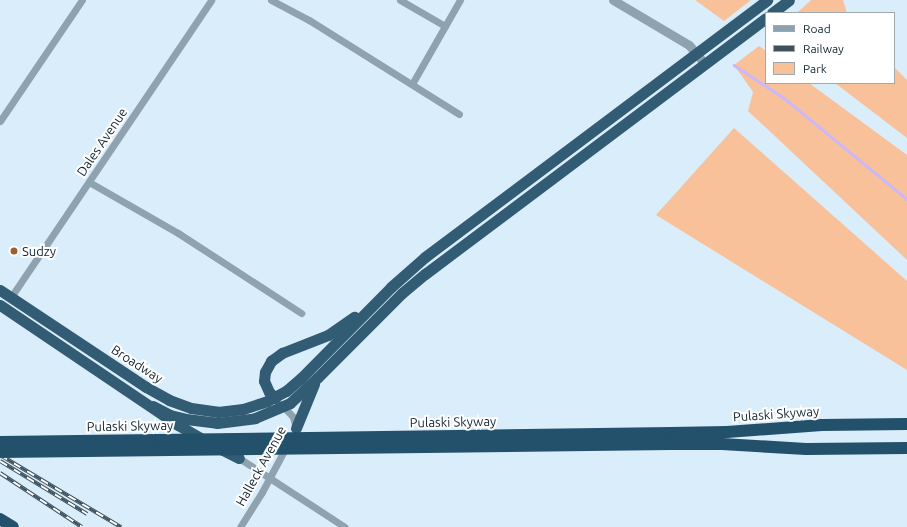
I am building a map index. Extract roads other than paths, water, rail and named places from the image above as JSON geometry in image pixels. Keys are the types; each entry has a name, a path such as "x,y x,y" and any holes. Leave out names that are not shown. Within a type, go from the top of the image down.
{"highway":[{"path":"275,398 267,389 264,377 268,364 274,358 328,335 377,301 415,265 440,245 767,0"},
{"path":"773,12 789,0"},
{"path":"153,406 174,416 201,422 225,423 255,418 284,406 298,397 419,278 765,19"},
{"name":"Broadway","path":"0,290 155,393 176,403 204,410 226,411 251,407 275,398 301,378 377,301"},
{"name":"Broadway","path":"0,305 153,406"},
{"path":"296,428 317,378"},
{"path":"153,406 191,432 239,458"},
{"path":"239,458 236,446 239,436 246,426 255,418"},
{"name":"Pulaski Skyway","path":"0,442 671,434 727,432 822,425 907,424"},
{"name":"Pulaski Skyway","path":"0,452 671,444 823,449 907,448"},
{"path":"0,519 13,527"}],"street":[{"path":"0,121 82,0"},
{"name":"Dales Avenue","path":"11,296 211,0"},
{"path":"271,0 309,20 459,114"},
{"path":"400,0 445,26"},
{"path":"412,84 460,0"},
{"path":"613,0 686,43 705,64"},
{"path":"89,182 178,233 301,313"},
{"name":"Halleck Avenue","path":"240,527 270,477 296,428 293,417 275,398"},
{"path":"239,458 345,527"}],"waterway":[{"path":"734,65 784,98 907,199"}],"railway":[{"path":"0,455 121,527"},
{"path":"0,461 87,514"},
{"path":"0,473 82,527"}],"place":[{"name":"Sudzy","path":"14,251"}]}
